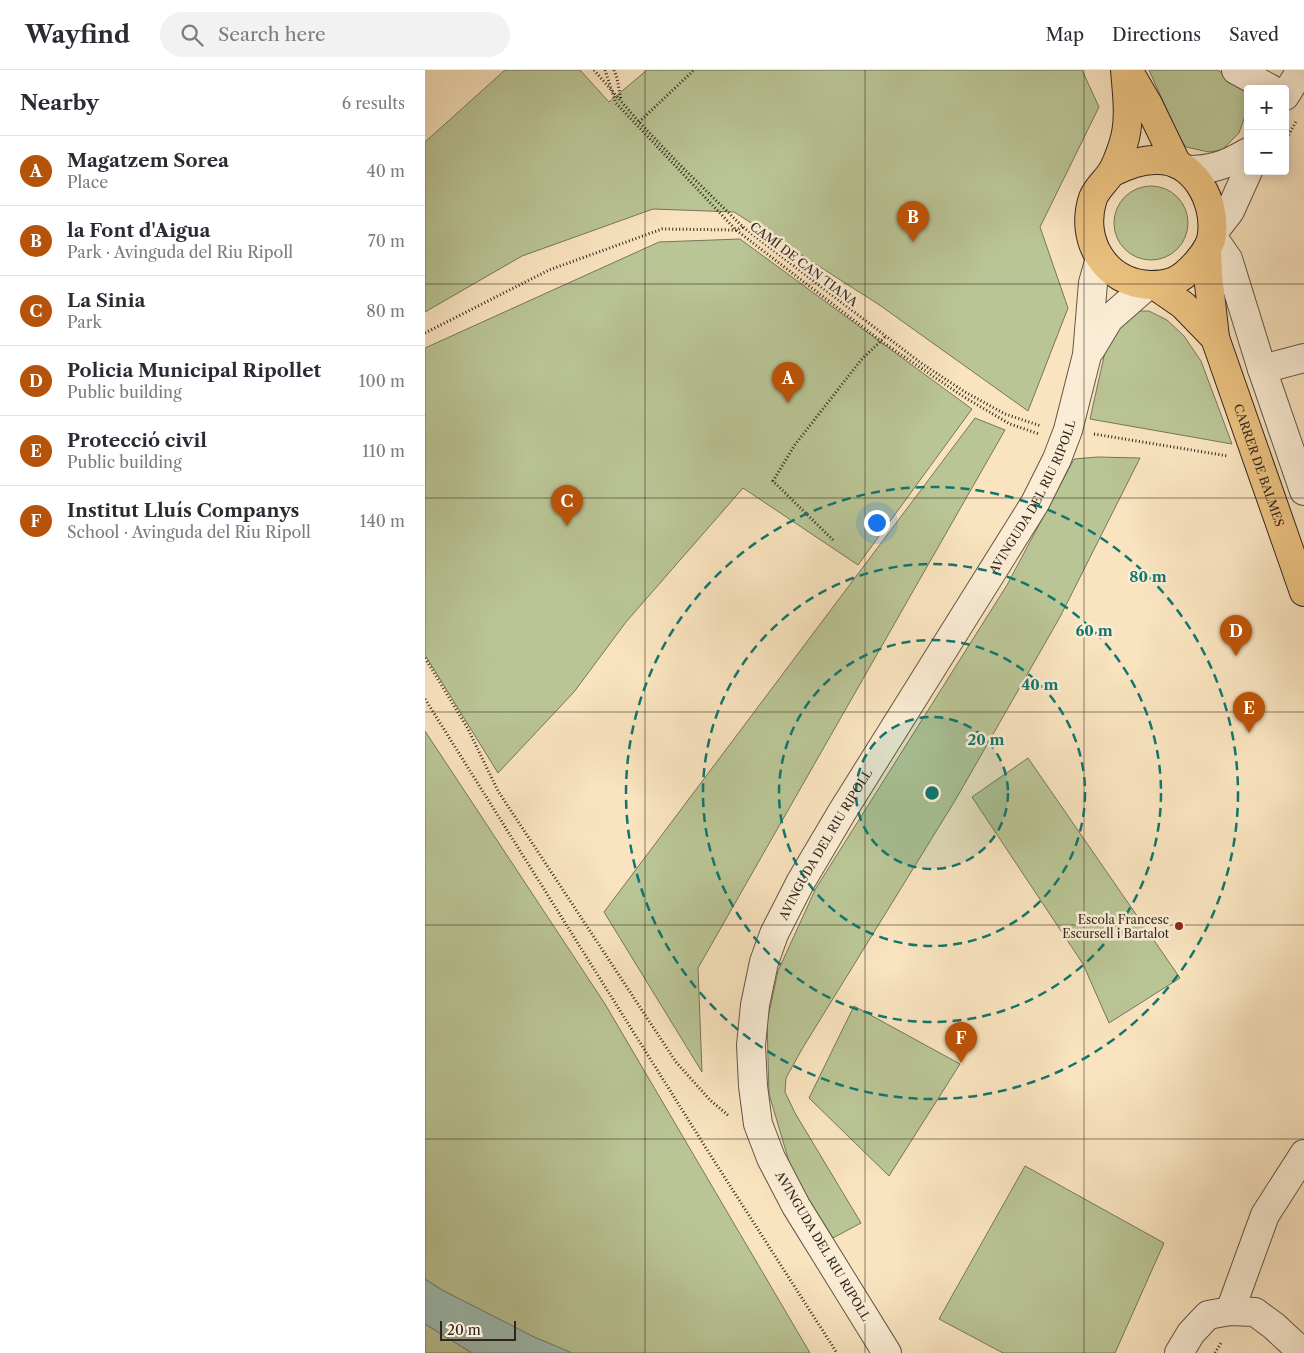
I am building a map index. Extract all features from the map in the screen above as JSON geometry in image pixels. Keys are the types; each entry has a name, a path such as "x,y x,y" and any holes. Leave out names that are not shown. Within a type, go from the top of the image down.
{"main road":[{"path":"1127,70 1182,167 1203,189 1211,207 1213,220 1208,275 1215,338"},
{"path":"1127,70 1128,127 1111,174 1100,186 1093,198 1089,221 1092,242 1107,268 1130,282 1151,285 1173,281 1187,272 1211,240"},
{"path":"1111,174 1141,161 1159,159 1182,167"},
{"path":"1151,285 1183,305 1215,338"},
{"name":"CARRER DE BALMES","path":"1215,338 1304,592"}],"street":[{"path":"1236,70 1264,85"},
{"path":"1292,106 1301,70"},
{"path":"1182,167 1203,170 1219,166 1244,154"},
{"path":"1246,175 1230,211 1211,240 1227,259 1304,491"},
{"name":"AVINGUDA DEL RIU RIPOLL","path":"1087,355 1093,283 1100,258"},
{"name":"AVINGUDA DEL RIU RIPOLL","path":"887,1353 796,1206 771,1158 758,1124 753,1086 751,1045 755,1005 764,962 774,934 800,883 842,812 1035,503 1057,459 1056,428 1087,355 1109,319 1151,285"},
{"path":"1262,369 1304,358"},
{"path":"1230,1311 1265,1215 1304,1154"},
{"path":"1179,1353 1191,1333 1208,1315 1230,1311 1255,1312 1303,1353"}],"path":[{"path":"594,70 639,122 743,227"},
{"path":"605,70 616,103 736,230 881,341 964,397 1010,424 1040,435"},
{"path":"614,70 621,100"},
{"path":"639,122 693,70"},
{"path":"1287,130 1292,106"},
{"name":"CAMÍ DE CAN TIANA","path":"425,333 549,270 662,229 736,230 743,227 921,363 965,392 1005,414 1056,428 1238,458 1255,453"},
{"path":"833,540 773,481 794,446 861,360 886,336"},
{"path":"425,658 468,730 498,791 676,1062 710,1100 735,1121"},
{"path":"425,699 696,1132 837,1353"}],"green space":[{"path":"505,70 580,70 609,102 647,70 1082,70 1099,107 1040,227 1068,308 1028,411 878,304 734,212 653,209 522,256 425,312 425,142"},
{"path":"1149,70 1217,70 1244,86 1244,119 1239,133 1222,150 1209,152 1186,147 1179,137"},
{"path":"1151,186 1172,192 1182,202 1188,223 1182,244 1172,254 1151,260 1130,254 1120,244 1114,223 1120,202 1130,192"},
{"path":"740,239 972,409 858,565 743,488 626,622 574,692 498,773 425,655 425,348 659,242"},
{"path":"1129,311 1149,311 1167,320 1184,336 1201,361 1232,444 1090,419 1111,325"},
{"path":"975,418 1005,430 698,968 702,1072 604,912"},
{"path":"1097,457 1140,458 1060,617 956,799 786,1078 785,1092 795,1113 861,1223 833,1238 793,1175 769,1094 767,1022 778,971 816,888 1007,585 1074,459"},
{"path":"425,731 605,1004 810,1353 572,1353 534,1337 442,1290 425,1279"},
{"path":"1028,758 1180,978 1109,1023 1083,964 972,797"},
{"path":"854,1006 960,1064 889,1176 809,1098"},
{"path":"1025,1166 1164,1243 1115,1353 1003,1353 939,1319"},
{"path":"425,1324 472,1353 425,1353"}],"water":[{"path":"425,1279 442,1290 534,1337 572,1353 472,1353 425,1324"}],"place":[{"name":"la Font d'Aigua","path":"913,242"},
{"name":"Magatzem Sorea","path":"788,403"},
{"name":"La Sinia","path":"567,526"},
{"name":"Policia Municipal Ripollet","path":"1236,656"},
{"name":"Protecció civil","path":"1249,733"},
{"name":"Escola Francesc Escursell i Bartalot","path":"1179,926"},
{"name":"Institut Lluís Companys","path":"961,1063"}]}
